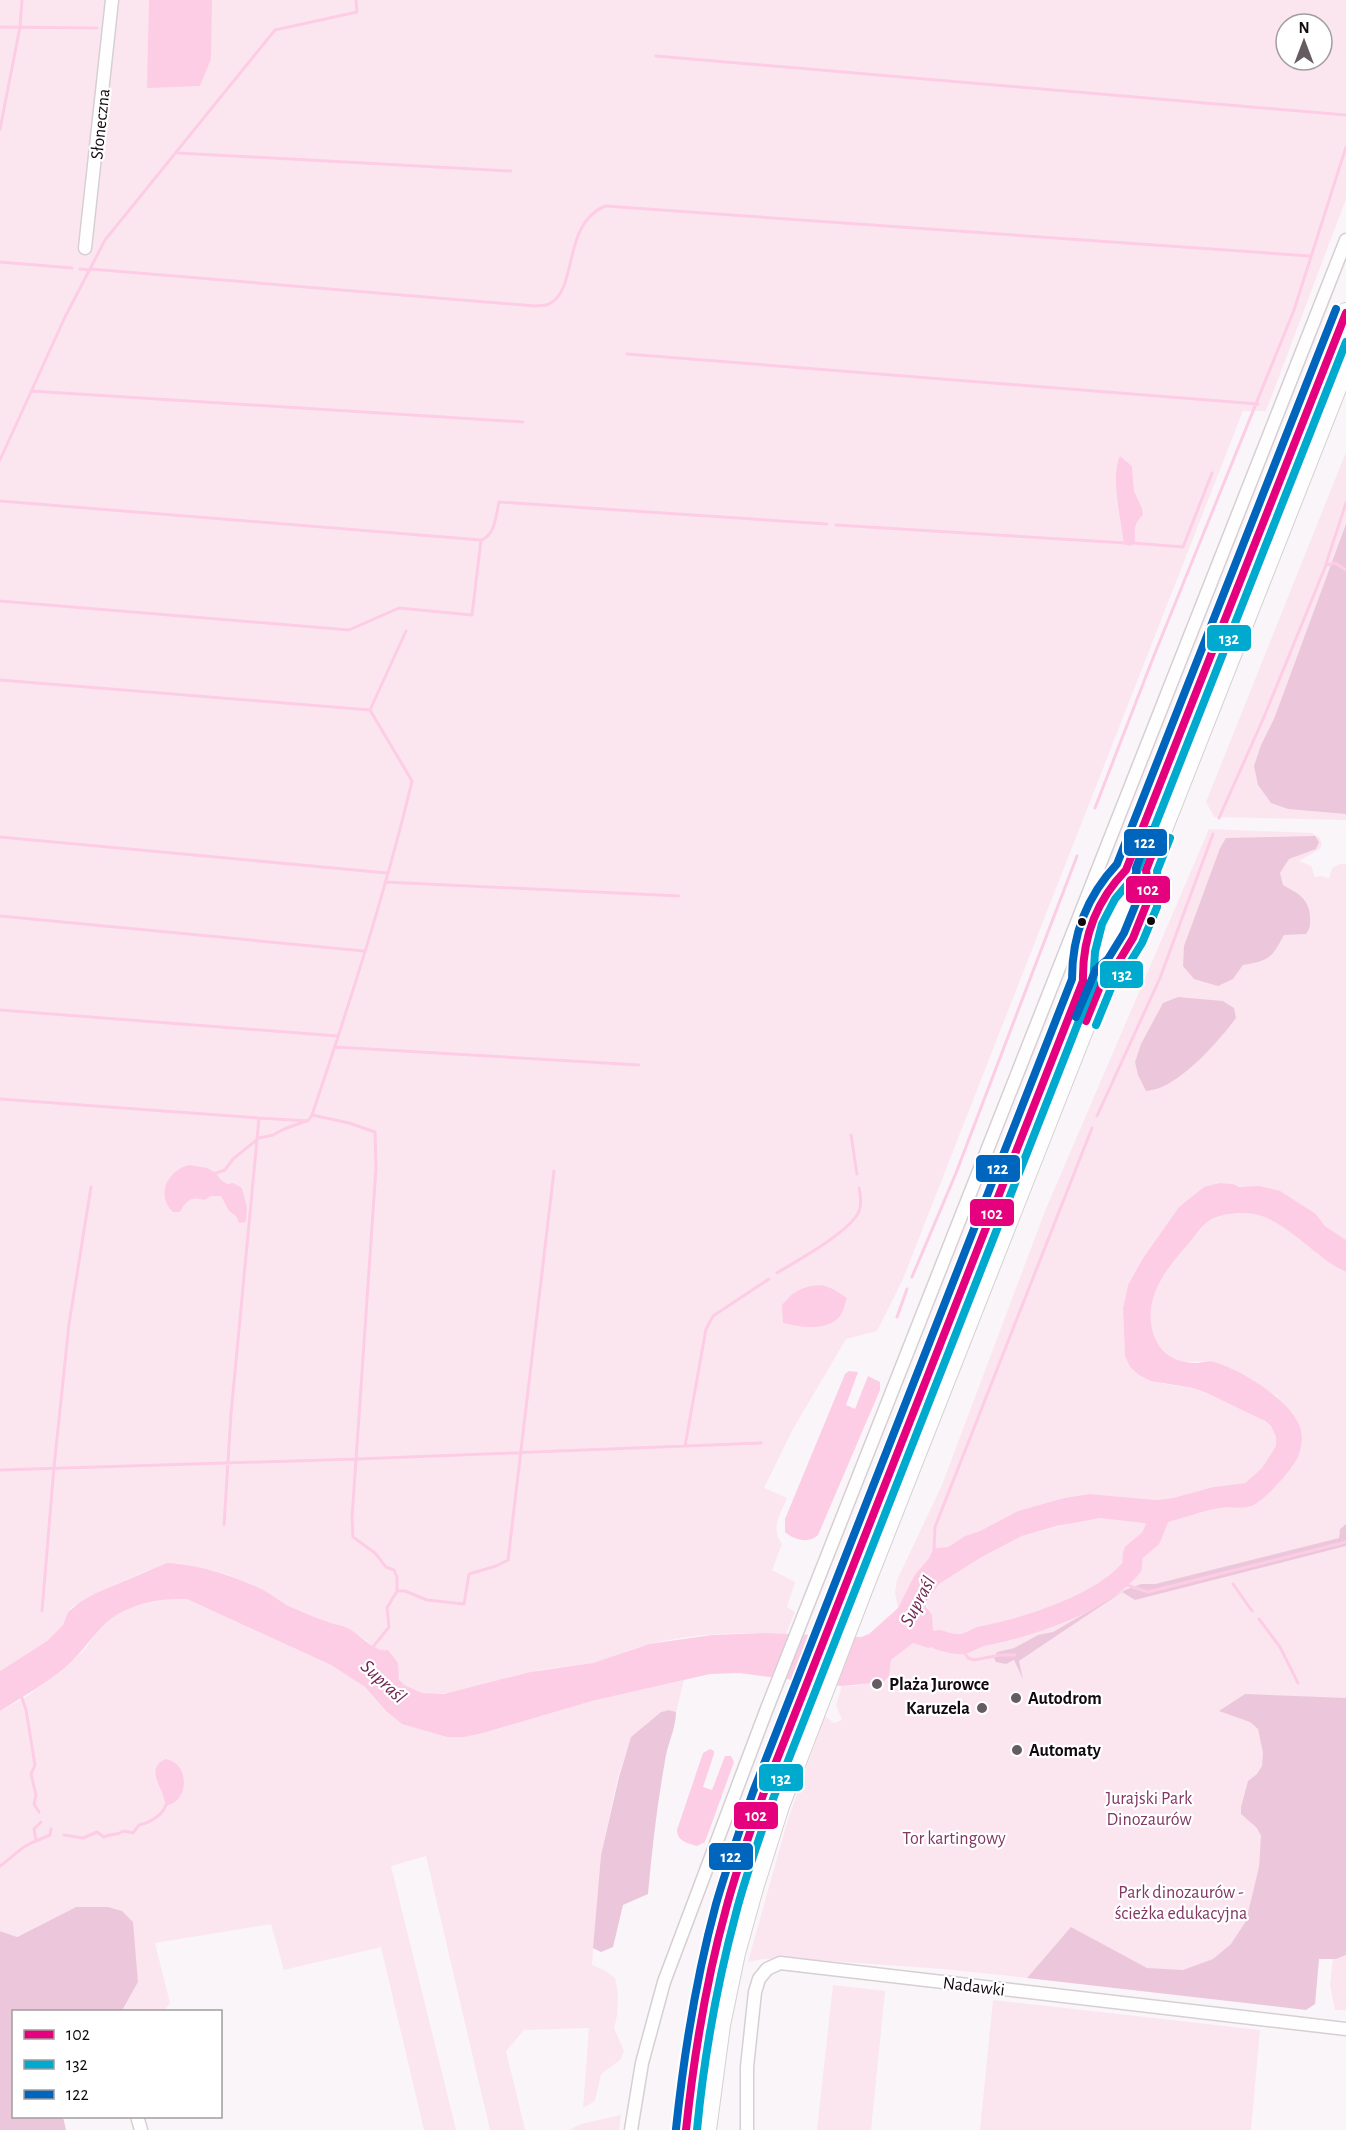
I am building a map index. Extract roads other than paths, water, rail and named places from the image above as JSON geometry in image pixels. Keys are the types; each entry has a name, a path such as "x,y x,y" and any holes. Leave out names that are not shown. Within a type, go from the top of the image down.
{"highway":[{"path":"706,2130 719,2033 735,1953 801,1723 1346,313"},
{"path":"854,1585 1346,363"},
{"path":"686,2130 703,2010 725,1912 763,1795 801,1723"}],"street":[{"name":"Słoneczna","path":"85,248 112,0"},
{"path":"631,2130 642,2063 664,1982 766,1711 1346,240"},
{"name":"Nadawki","path":"747,2130 747,2067 755,1992 759,1979 767,1969 780,1963 1346,2029"}],"water":[{"path":"149,0 212,0 211,59 200,86 147,88"},
{"path":"1120,456 1132,466 1134,491 1143,515 1136,525 1135,543 1130,546 1124,544 1117,499 1116,475"},
{"path":"189,1165 207,1168 227,1184 233,1183 242,1188 247,1208 246,1222 239,1223 221,1196 211,1196 204,1200 193,1199 185,1204 180,1212 173,1212 165,1198 166,1184 175,1172"},
{"name":"Supraśl","path":"1220,1183 1240,1187 1259,1186 1280,1191 1316,1214 1325,1226 1346,1240 1346,1272 1334,1266 1289,1231 1266,1218 1243,1213 1221,1216 1204,1225 1170,1266 1155,1292 1152,1305 1153,1333 1167,1355 1186,1362 1212,1361 1225,1366 1252,1379 1288,1408 1301,1430 1298,1457 1270,1492 1252,1506 1213,1509 1163,1523 1157,1527 1151,1524 1100,1518 1057,1526 1022,1536 980,1558 939,1584 926,1602 926,1607 932,1615 933,1630 949,1639 961,1641 962,1649 940,1645 928,1648 913,1643 891,1660 889,1676 884,1682 842,1686 739,1673 710,1674 592,1701 483,1733 464,1737 447,1737 402,1724 386,1711 365,1687 331,1665 187,1599 175,1599 139,1605 118,1614 99,1630 68,1665 44,1684 0,1711 0,1671 47,1641 63,1625 68,1612 80,1602 167,1563 203,1568 227,1575 269,1593 293,1608 345,1627 371,1645 388,1650 398,1663 399,1679 404,1685 422,1693 444,1694 530,1672 593,1663 649,1644 712,1635 767,1633 861,1637 869,1634 898,1608 914,1576 934,1548 948,1547 965,1536 980,1531 1018,1511 1064,1498 1089,1494 1157,1500 1213,1487 1245,1483 1262,1468 1276,1446 1276,1437 1271,1426 1207,1393 1193,1388 1151,1381 1130,1367 1125,1356 1123,1308 1128,1285 1143,1258 1179,1207 1204,1187"},
{"path":"822,1285 847,1298 840,1316 835,1321 813,1327 783,1323 782,1305 790,1296 804,1288"},
{"path":"849,1371 858,1372 846,1405 855,1409 868,1376 880,1382 880,1390 818,1535 806,1540 797,1539 785,1532 785,1519 845,1374"},
{"path":"710,1749 714,1751 714,1754 703,1787 712,1790 725,1756 731,1756 734,1762 705,1842 697,1846 681,1839 677,1830 703,1753"},
{"path":"165,1759 174,1762 180,1768 184,1783 179,1798 166,1805 156,1773 157,1766"}],"waterway":[{"path":"0,129 20,27 22,0"},
{"path":"0,460 65,317 105,240 275,30 357,12 356,0"},
{"path":"0,27 97,28"},
{"path":"656,56 1346,115"},
{"path":"1095,808 1153,658 1294,310 1346,147"},
{"path":"178,153 511,171"},
{"path":"90,269 544,305 549,304 558,296 564,285 582,227 591,215 605,206 1310,256"},
{"path":"0,262 72,268"},
{"path":"80,269 90,270"},
{"path":"627,354 1258,404"},
{"path":"31,391 523,422"},
{"path":"1133,543 1183,547 1212,473"},
{"path":"0,501 481,540 486,538 492,530 499,502 827,524"},
{"path":"1326,564 1346,503"},
{"path":"836,525 1126,543"},
{"path":"0,601 349,630 399,608 472,615 481,540"},
{"path":"1219,818 1264,717 1326,565 1335,563 1346,570"},
{"path":"0,680 370,710 406,631"},
{"path":"224,1525 231,1414 259,1118 308,1121 312,1115 366,949 412,781 370,710"},
{"path":"1097,1116 1160,978 1213,834"},
{"path":"0,837 387,873"},
{"path":"912,1277 956,1173 1077,856"},
{"path":"385,882 679,896"},
{"path":"0,916 364,951"},
{"path":"0,1010 338,1036"},
{"path":"335,1047 639,1065"},
{"path":"0,1099 259,1118"},
{"path":"312,1115 349,1123 375,1132 376,1168 352,1518 353,1537 375,1553 386,1567 394,1570 397,1577 397,1591"},
{"path":"216,1173 225,1170 233,1159 259,1138 273,1135 306,1121"},
{"path":"934,1550 935,1527 1092,1128"},
{"path":"851,1135 857,1174"},
{"name":"Supraśl","path":"372,1648 389,1627 387,1608 397,1591 405,1591 427,1600 464,1604 469,1574 508,1560 554,1171"},
{"path":"42,1611 69,1324 91,1187"},
{"path":"777,1273 820,1247 851,1223 860,1209 859,1188"},
{"path":"685,1446 706,1329 713,1316 769,1279"},
{"path":"897,1317 907,1289"},
{"path":"0,1470 761,1443"},
{"path":"939,1640 964,1644 980,1637 1042,1620 1084,1603 1119,1580 1132,1567 1133,1553 1151,1538 1159,1518 1165,1511"},
{"path":"1118,1582 1148,1592 1346,1542"},
{"path":"1233,1584 1252,1611"},
{"path":"1259,1619 1280,1647 1298,1683"},
{"path":"960,1646 968,1658 974,1660 1000,1655 1015,1655"},
{"path":"21,1695 26,1710 35,1765 31,1774 36,1795 34,1804 39,1812"},
{"path":"64,1835 83,1838 97,1832 104,1837 124,1831 133,1833 139,1825 159,1815 166,1805"},
{"path":"0,1866 36,1841 34,1829 41,1822"},
{"path":"36,1841 50,1835 51,1829"}],"place":[{"name":"Plaża Jurowce","path":"877,1684"},
{"name":"Autodrom","path":"1016,1698"},
{"name":"Karuzela","path":"982,1708"},
{"name":"Automaty","path":"1017,1750"}],"park label":[{"name":"Jurajski Park Dinozaurów","path":"1149,1808"},
{"name":"Tor kartingowy","path":"954,1838"},
{"name":"Park dinozaurów - ścieżka edukacyjna","path":"1181,1902"}]}
